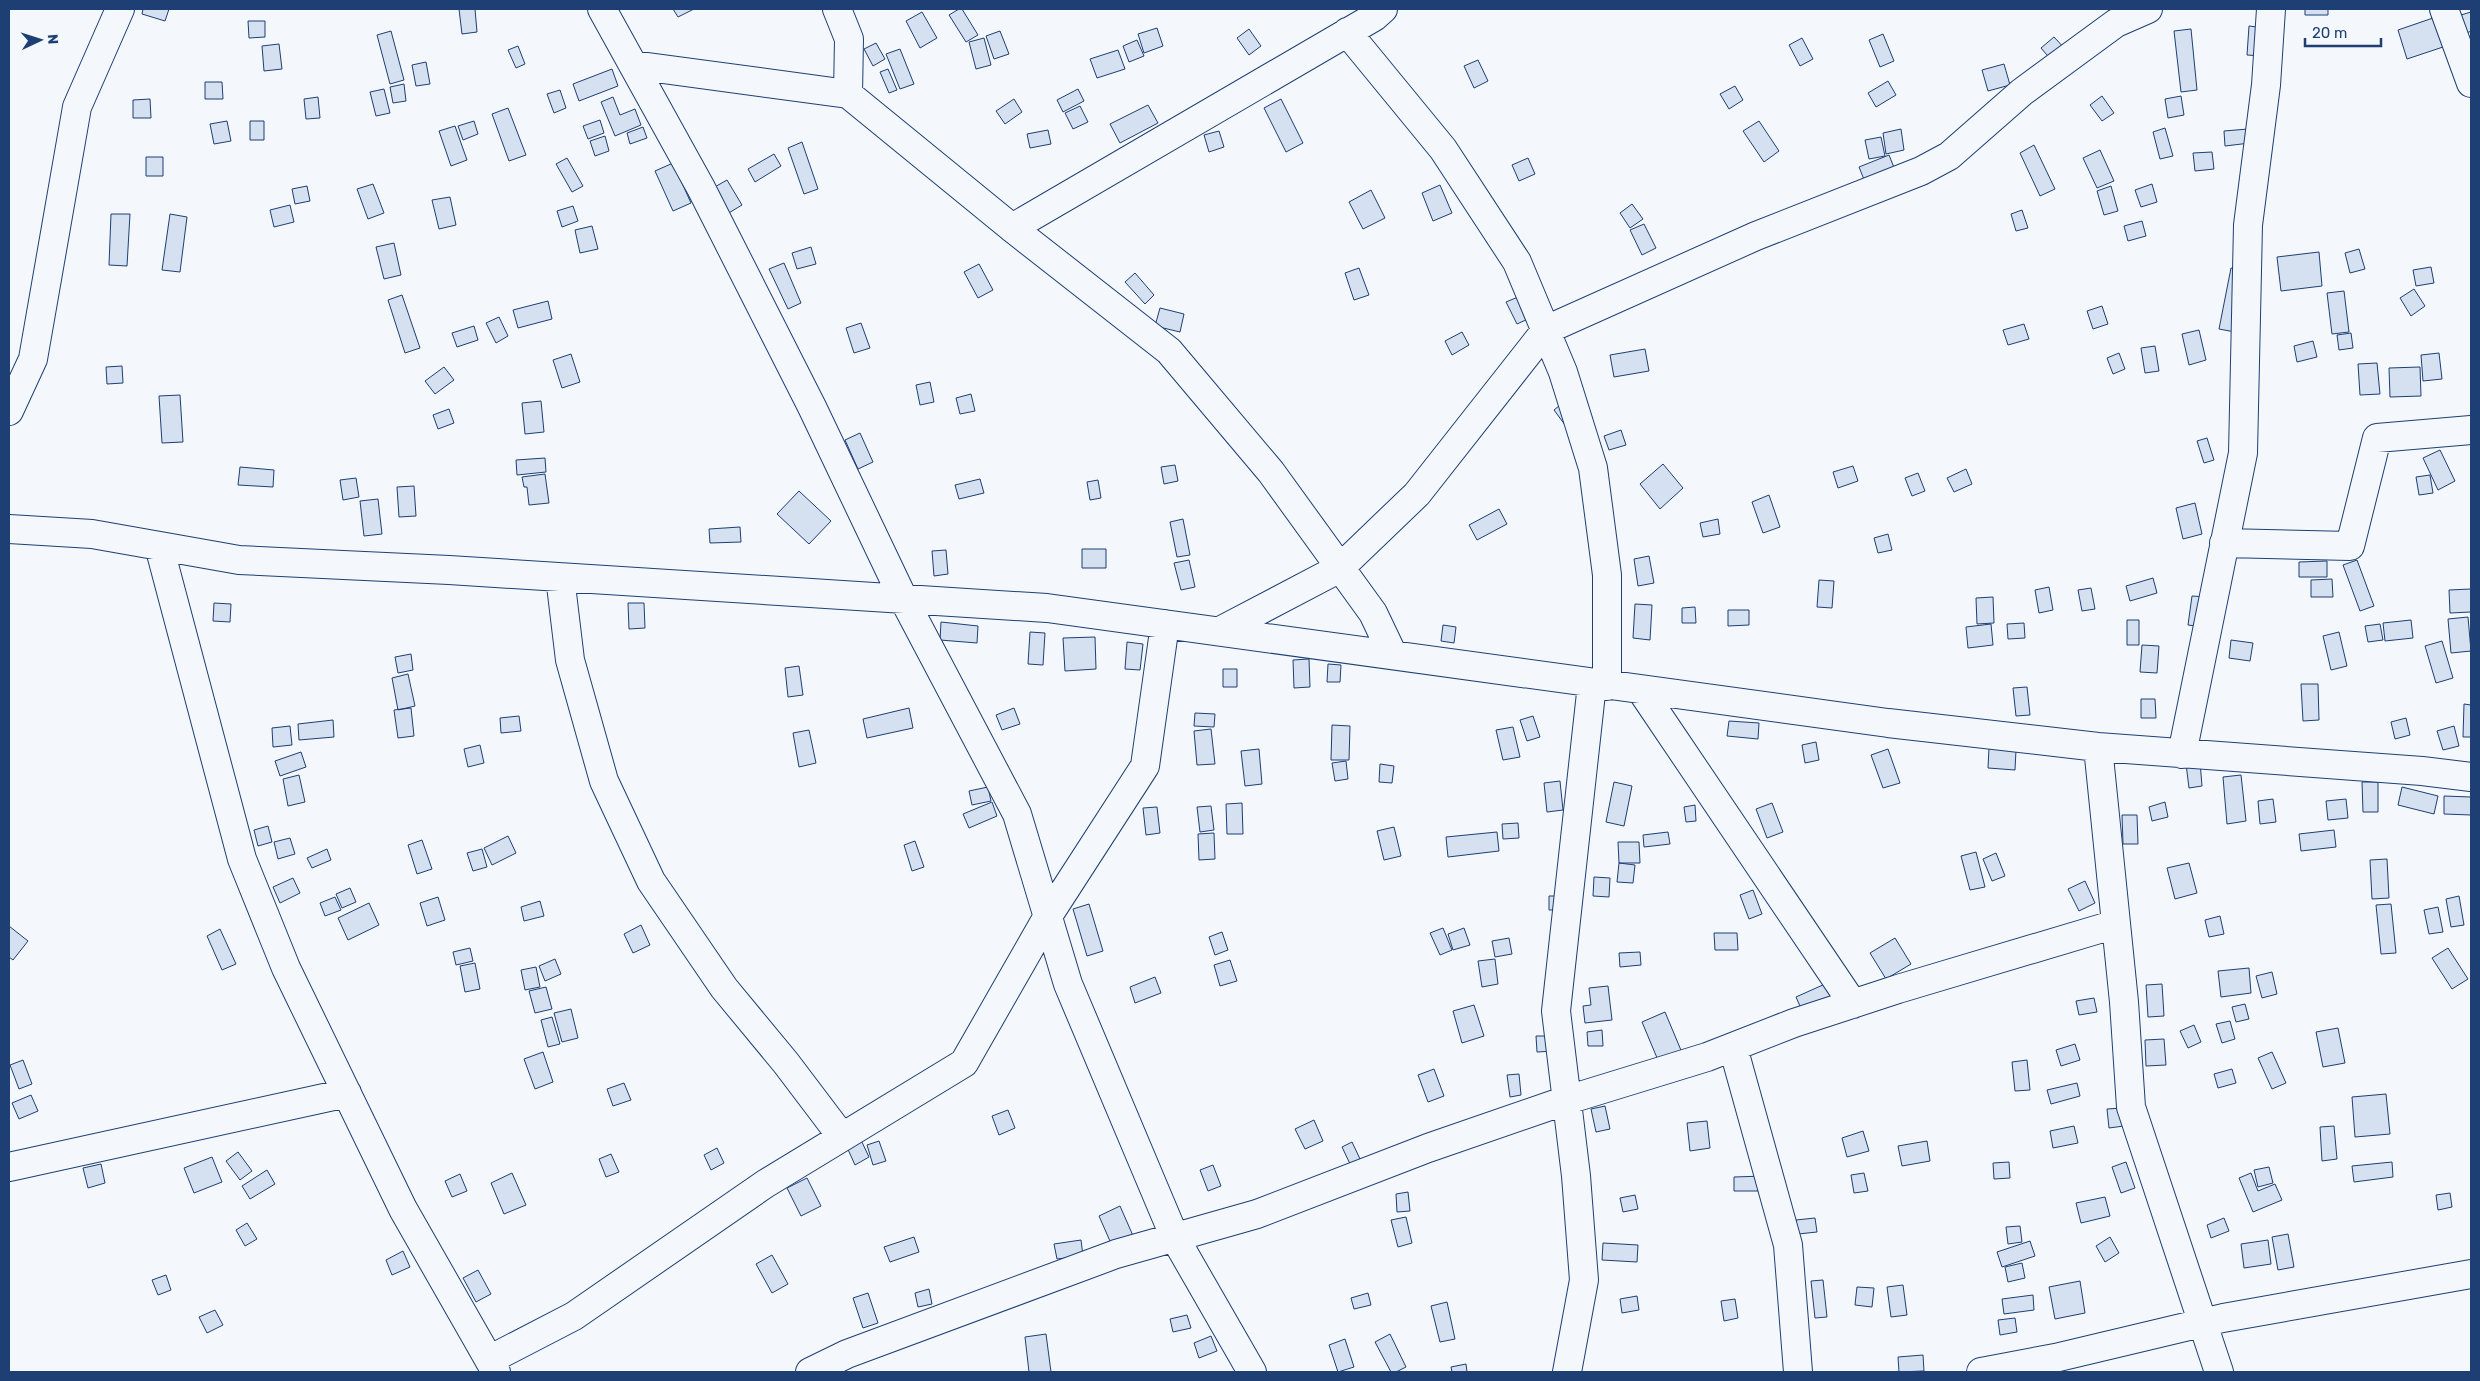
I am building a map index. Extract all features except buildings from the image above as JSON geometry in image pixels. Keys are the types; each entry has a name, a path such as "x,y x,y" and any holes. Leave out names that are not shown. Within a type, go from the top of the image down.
{"street":[{"path":"9,411 33,358 77,108 120,9"},
{"path":"602,9 706,197 812,407 903,598 1017,814 1068,984 1175,1238 1252,1372"},
{"path":"837,9 849,39 848,94"},
{"path":"1012,228 1347,32 1383,9"},
{"path":"1220,631 1340,568 1416,494 1546,330 1756,236 1921,171 1942,160 2022,92 2116,23 2148,9"},
{"path":"2182,754 2243,453 2248,225 2266,85 2271,9"},
{"path":"2444,9 2471,83"},
{"path":"1347,32 1448,157 1518,262 1563,372 1593,468 1607,575 1600,685 1556,1010 1576,1176 1584,1280 1567,1372"},
{"path":"633,65 848,94 1012,228 1169,351 1271,472 1373,613 1393,655"},
{"path":"2224,543 2350,546 2377,438 2471,430"},
{"path":"9,529 92,534 239,560 560,577 1047,608 1600,685 2098,747 2471,776"},
{"path":"159,546 242,859 286,968 403,1209 493,1366 574,1316 765,1184 964,1063 1048,916 1145,766 1165,624"},
{"path":"560,577 570,660 604,781 651,881 724,988 842,1137"},
{"path":"1641,690 1852,1004"},
{"path":"2098,747 2116,924 2131,1107 2219,1372"},
{"path":"810,1372 847,1354 1116,1254 1257,1214 1428,1148 1567,1100 1707,1057 1852,1004 2116,924"},
{"path":"1733,1047 1788,1245 1798,1372"},
{"path":"9,1167 347,1093"},
{"path":"1981,1372 2055,1358 2202,1323 2471,1274"}]}
